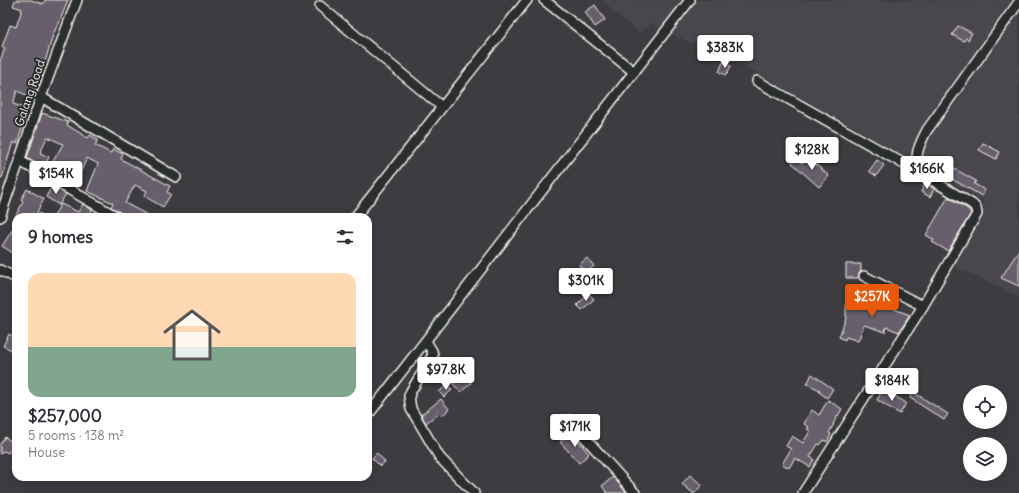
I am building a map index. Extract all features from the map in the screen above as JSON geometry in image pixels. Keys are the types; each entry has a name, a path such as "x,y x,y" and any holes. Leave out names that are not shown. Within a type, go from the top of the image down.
{"street":[{"name":"Galang Road","path":"0,217 41,97 77,0"},
{"path":"358,213 527,0"},
{"path":"544,0 634,72"},
{"path":"372,410 690,0"},
{"path":"920,174 916,165 919,147 927,130 1019,2"},
{"path":"320,6 442,107"},
{"path":"757,81 972,204 976,208 977,214 923,306 803,493"},
{"path":"41,97 176,177"},
{"path":"20,160 110,213"},
{"path":"0,270 12,276"},
{"path":"864,276 923,306"},
{"path":"426,341 433,355 411,391 409,396 411,409 440,458 474,493"},
{"path":"569,420 635,493"}],"shaded area":[{"path":"601,0 1019,0 1019,297 952,265 984,201 745,66 659,29 653,23 639,33"}],"building":[{"path":"15,0 31,0 43,4 45,0 68,0 53,35 42,72 43,73 33,98 17,91 13,104 28,109 17,144 13,142 2,178 0,177 0,61 5,48 2,47 10,25 16,27 22,9 13,6"},
{"path":"595,5 605,20 595,27 585,12"},
{"path":"958,26 972,33 968,40 966,38 964,41 952,35"},
{"path":"723,40 740,48 738,55 719,49"},
{"path":"723,62 731,66 726,75 719,72"},
{"path":"42,113 68,122 67,125 88,138 90,135 98,140 95,145 111,153 113,149 123,154 121,159 170,186 167,192 171,194 163,207 144,196 147,191 135,185 125,203 144,213 121,213 111,207 113,203 87,191 98,164 87,158 75,184 72,184 60,177 64,169 52,163 63,144 47,137 40,153 49,157 44,168 27,158"},
{"path":"983,143 1000,152 996,159 979,150"},
{"path":"808,157 829,176 819,187 792,163 796,158 802,163"},
{"path":"877,160 884,165 876,176 869,171"},
{"path":"944,163 976,181 974,184 985,190 982,196 939,172"},
{"path":"925,183 934,189 930,197 921,192"},
{"path":"52,186 66,194 59,205 46,197"},
{"path":"27,189 44,199 37,212 39,213 17,213 23,202 21,200"},
{"path":"948,197 968,209 971,213 948,251 932,242 934,240 926,235"},
{"path":"61,204 78,212 83,204 92,210 90,213 55,213"},
{"path":"12,230 12,252 2,246"},
{"path":"1019,250 1019,286 1001,278"},
{"path":"587,258 594,266 586,273 579,265"},
{"path":"846,264 861,264 861,271 858,278 846,278"},
{"path":"589,294 594,299 582,310 577,305"},
{"path":"878,295 896,303 894,309 910,315 899,332 886,327 885,332 864,325 858,341 846,337 845,340 839,337 846,318 846,304 860,304 872,309"},
{"path":"9,334 12,336 12,350 3,346"},
{"path":"812,374 833,389 827,398 819,392 820,390 807,384"},
{"path":"464,375 471,383 461,392 453,384"},
{"path":"447,385 452,390 444,397 439,392"},
{"path":"883,389 906,403 900,414 877,400"},
{"path":"913,392 948,414 944,420 910,398"},
{"path":"441,399 449,409 442,416 439,413 426,423 421,415"},
{"path":"828,400 842,409 833,424 829,433 831,434 827,442 824,440 820,445 818,444 810,457 814,459 810,467 795,458 789,468 782,464 791,449 786,446 792,436 803,443 810,431 807,429 809,427 804,424 808,416 812,410 819,415"},
{"path":"571,432 589,454 579,463 560,442"},
{"path":"5,437 12,442 12,448 8,453 4,451 0,454 0,444"},
{"path":"377,453 385,462 380,466 372,458"},
{"path":"690,475 702,485 695,493 682,484"},
{"path":"613,477 627,493 607,493 602,486"}]}
